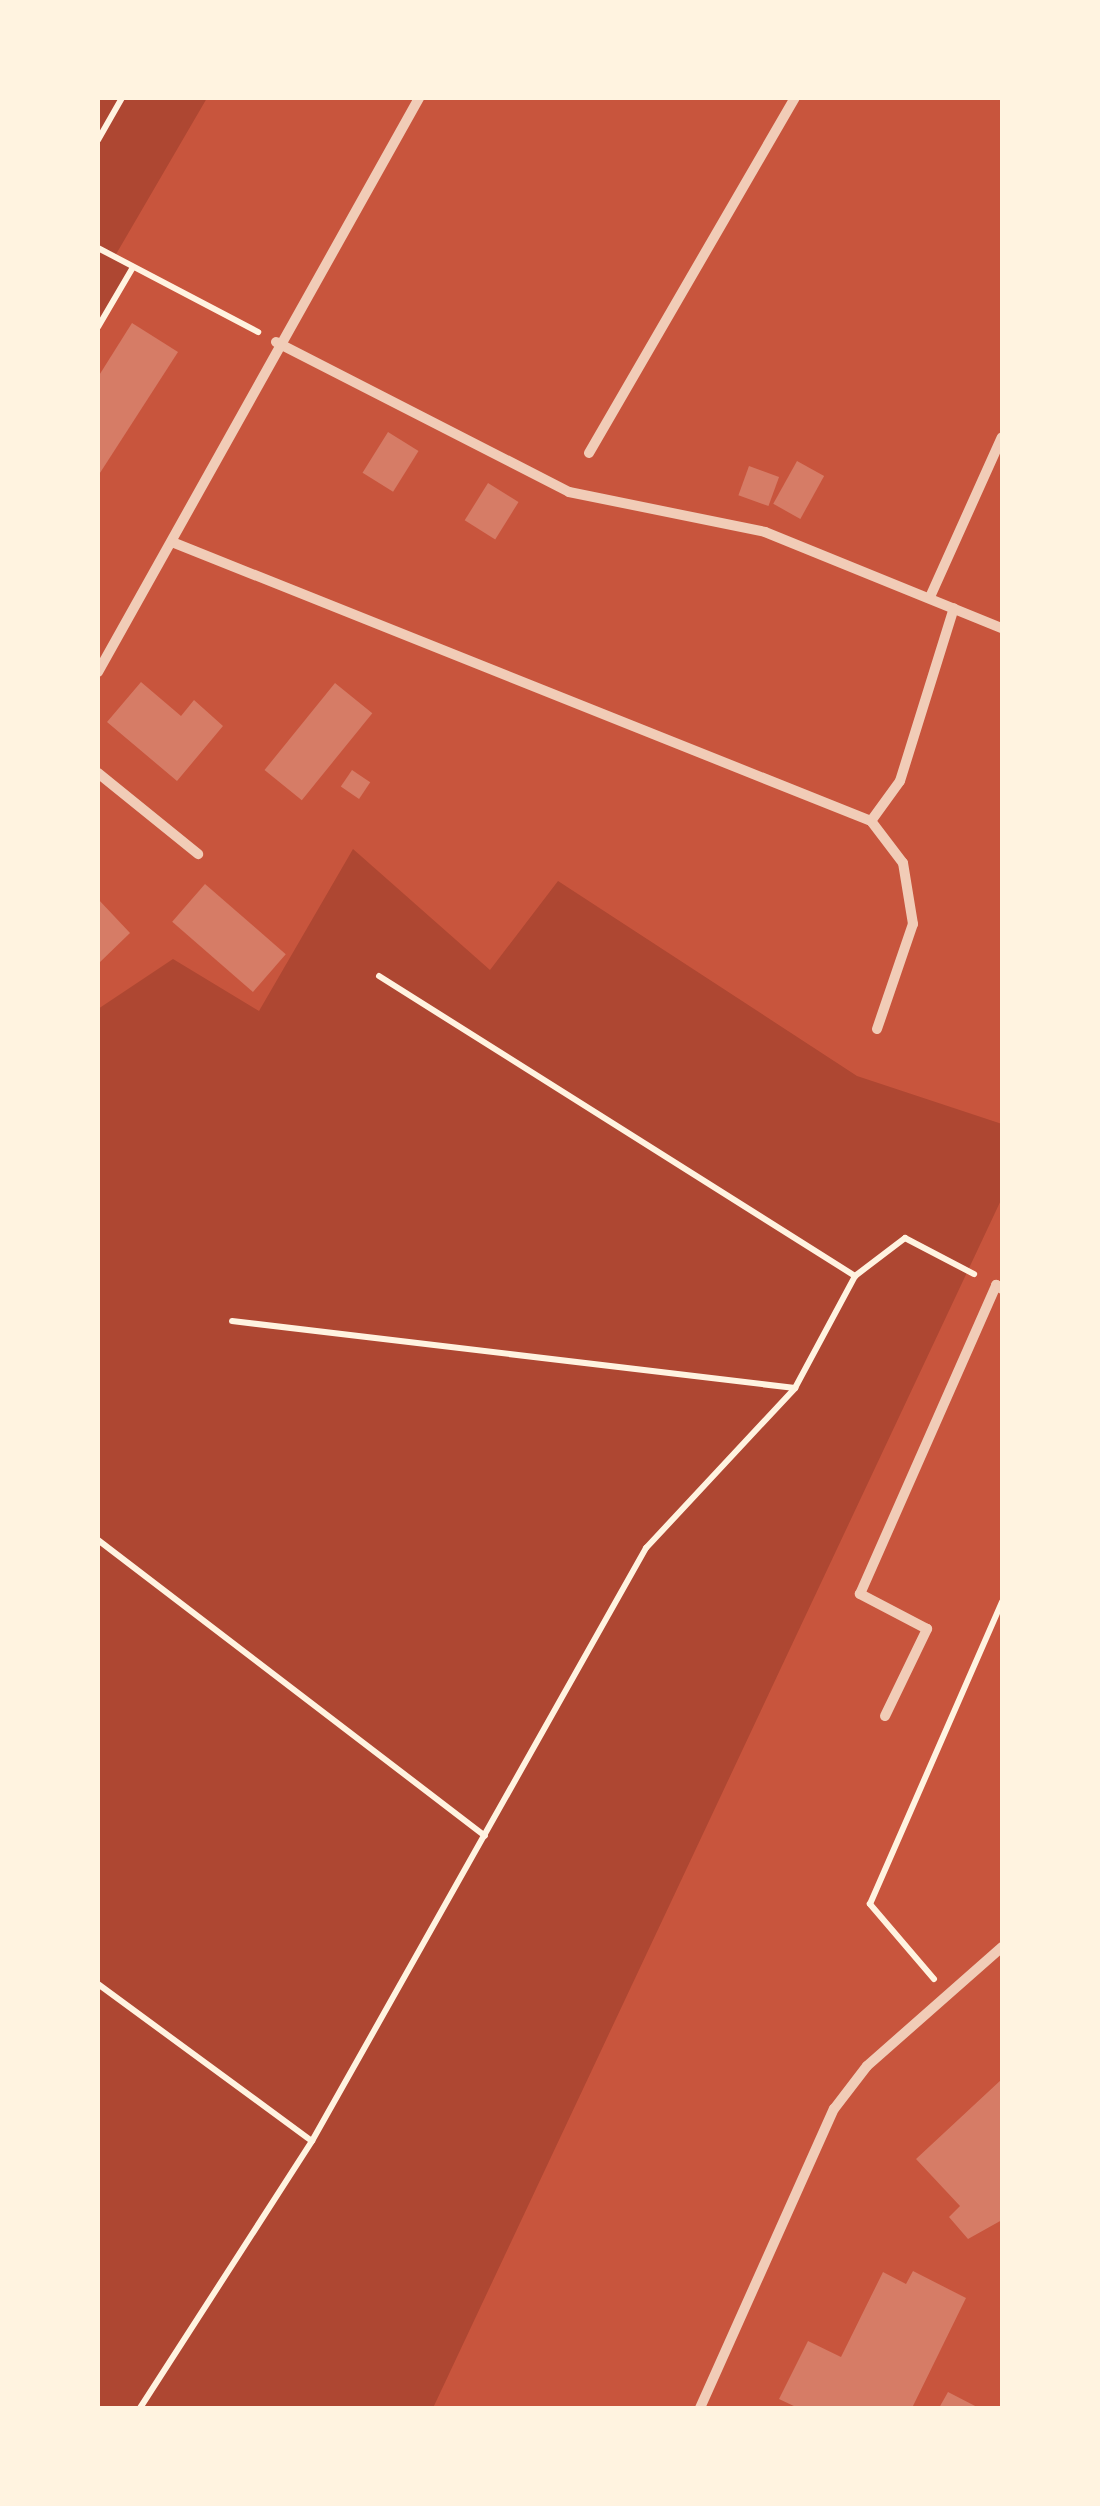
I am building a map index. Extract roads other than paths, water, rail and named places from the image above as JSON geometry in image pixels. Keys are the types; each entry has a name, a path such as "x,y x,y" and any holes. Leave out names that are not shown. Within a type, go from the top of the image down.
{"street":[{"path":"98,672 172,542 276,342 419,98"},
{"path":"589,453 795,98"},
{"path":"276,342 569,492 765,532 1002,628"},
{"path":"930,598 1002,437"},
{"path":"172,542 871,821 903,862 912,924 877,1029"},
{"path":"871,821 900,781 954,608"},
{"path":"98,773 198,854"},
{"path":"886,1716 927,1628 860,1594 999,1287"},
{"path":"700,2408 834,2110 867,2066 1002,1947"}]}
